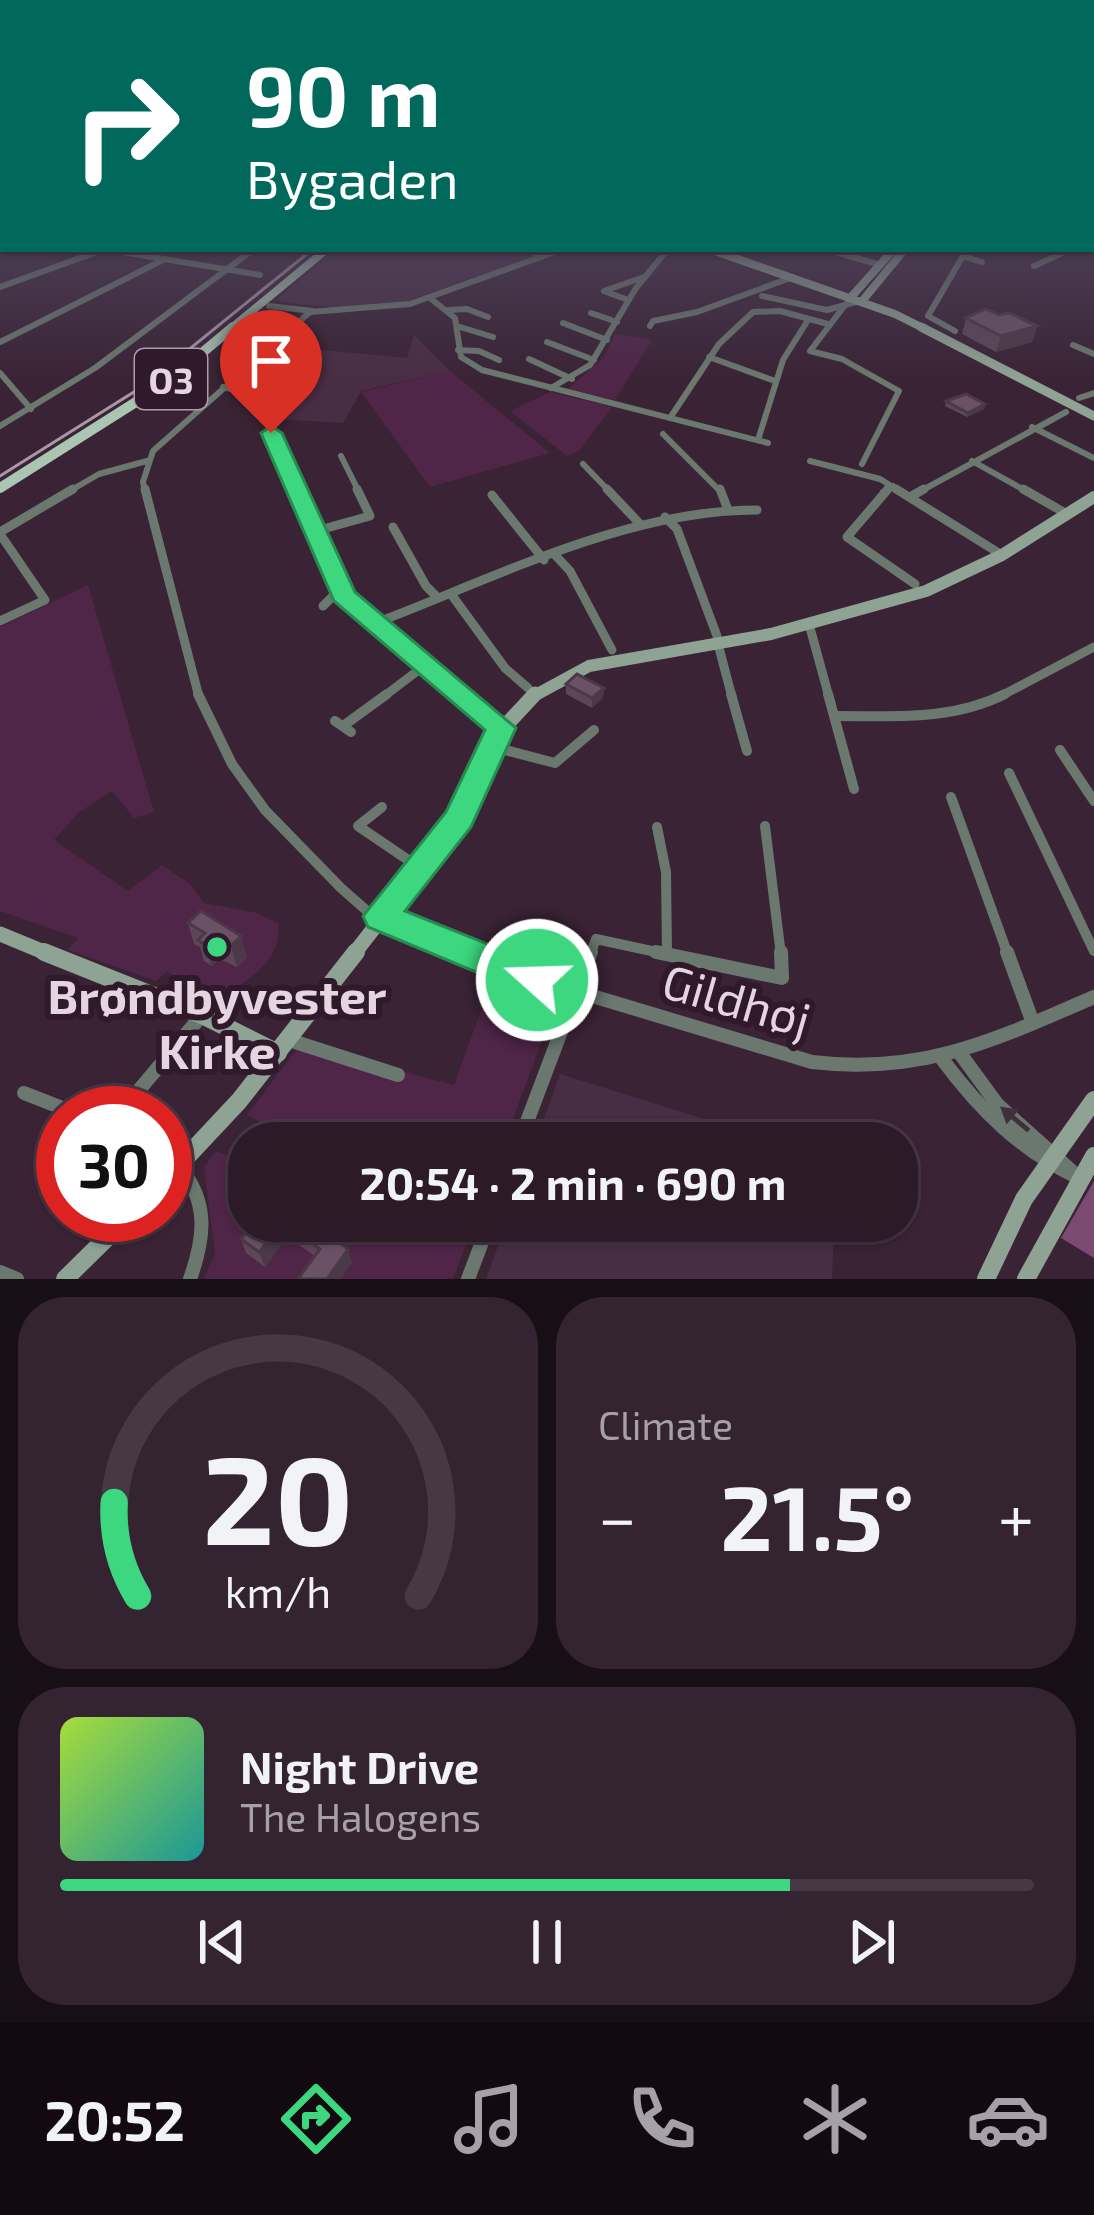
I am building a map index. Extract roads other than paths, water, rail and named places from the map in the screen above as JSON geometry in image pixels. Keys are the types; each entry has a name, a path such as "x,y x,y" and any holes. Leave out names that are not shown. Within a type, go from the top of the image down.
{"main road":[{"name":"O3","path":"0,484 166,383 309,261"}],"street":[{"path":"0,287 73,261"},
{"path":"0,342 164,261"},
{"path":"169,261 260,275"},
{"path":"0,426 95,368 238,261"},
{"path":"269,306 374,310 430,298 531,261"},
{"path":"551,388 572,379 594,360 628,300 658,261"},
{"path":"744,261 857,298 921,326 1094,416"},
{"path":"863,261 881,266"},
{"path":"857,298 885,261"},
{"path":"862,464 899,391 842,359 810,351 828,324 893,261"},
{"path":"955,331 928,316 960,261"},
{"path":"1034,266 1046,261"},
{"path":"628,300 604,291 644,277"},
{"path":"650,326 652,320 697,312 794,277"},
{"path":"763,296 809,309 840,311"},
{"path":"430,298 448,310 457,326 458,350 482,370 763,442 775,381 808,320"},
{"path":"448,310 467,309 488,316"},
{"path":"0,621 44,600 0,533 99,473 147,461 160,442 313,311"},
{"path":"670,418 709,357 754,311 828,324"},
{"path":"591,313 617,322"},
{"path":"563,323 607,340"},
{"path":"457,326 494,338"},
{"path":"547,342 594,360"},
{"path":"1073,345 1094,354"},
{"path":"458,350 473,349 499,360"},
{"path":"709,357 775,381"},
{"path":"530,359 572,379"},
{"path":"0,374 32,409"},
{"path":"223,387 251,393 265,404 276,448 339,590 373,624 501,728"},
{"path":"1079,398 1094,393"},
{"path":"910,497 1066,412"},
{"path":"1032,427 1094,458"},
{"path":"663,434 720,489 728,510"},
{"path":"312,532 370,516 341,456"},
{"name":"Gildhøj","path":"147,461 142,482 185,658 206,717 265,810 341,888 380,916 499,968 812,1062 888,1070 943,1059 1094,997"},
{"path":"810,461 856,470 892,487 1002,555"},
{"path":"972,461 1068,514"},
{"path":"584,464 640,524"},
{"path":"892,487 878,495 847,537 915,584"},
{"path":"492,495 544,560"},
{"path":"192,1150 283,1046 459,819 501,728 536,693 589,666 804,626 926,591 1002,555 1094,497"},
{"path":"373,624 640,524 664,517 757,511"},
{"path":"664,517 677,529 718,640 747,751"},
{"path":"393,527 426,586 438,598"},
{"path":"556,556 570,571 612,650"},
{"path":"323,606 339,590"},
{"path":"451,594 505,668 528,688"},
{"path":"804,626 836,716 854,789"},
{"path":"836,716 933,716 975,709 1094,647"},
{"path":"343,726 424,666"},
{"path":"490,746 555,763 594,730"},
{"path":"1060,750 1094,801"},
{"path":"1009,773 1094,951"},
{"path":"951,796 1033,1023"},
{"path":"382,806 358,826 420,868"},
{"path":"527,1122 596,939 782,977 780,917 765,826"},
{"path":"657,827 666,874 667,954"},
{"path":"0,934 283,1046 398,1075"},
{"path":"142,1086 202,1015"},
{"path":"959,1052 997,1104 1050,1158"},
{"path":"943,1059 985,1116 1079,1178"},
{"path":"24,1093 36,1098"},
{"path":"986,1279 1050,1158 1094,1100"},
{"path":"1026,1279 1094,1156"},
{"path":"190,1279 205,1238 197,1189 192,1186"},
{"path":"65,1279 103,1242"},
{"path":"469,1279 482,1242"},
{"path":"0,1272 17,1279"}],"tram line":[{"path":"0,476 145,385 299,261"}],"place":[{"name":"Brøndbyvester Kirke","path":"217,947"}]}
